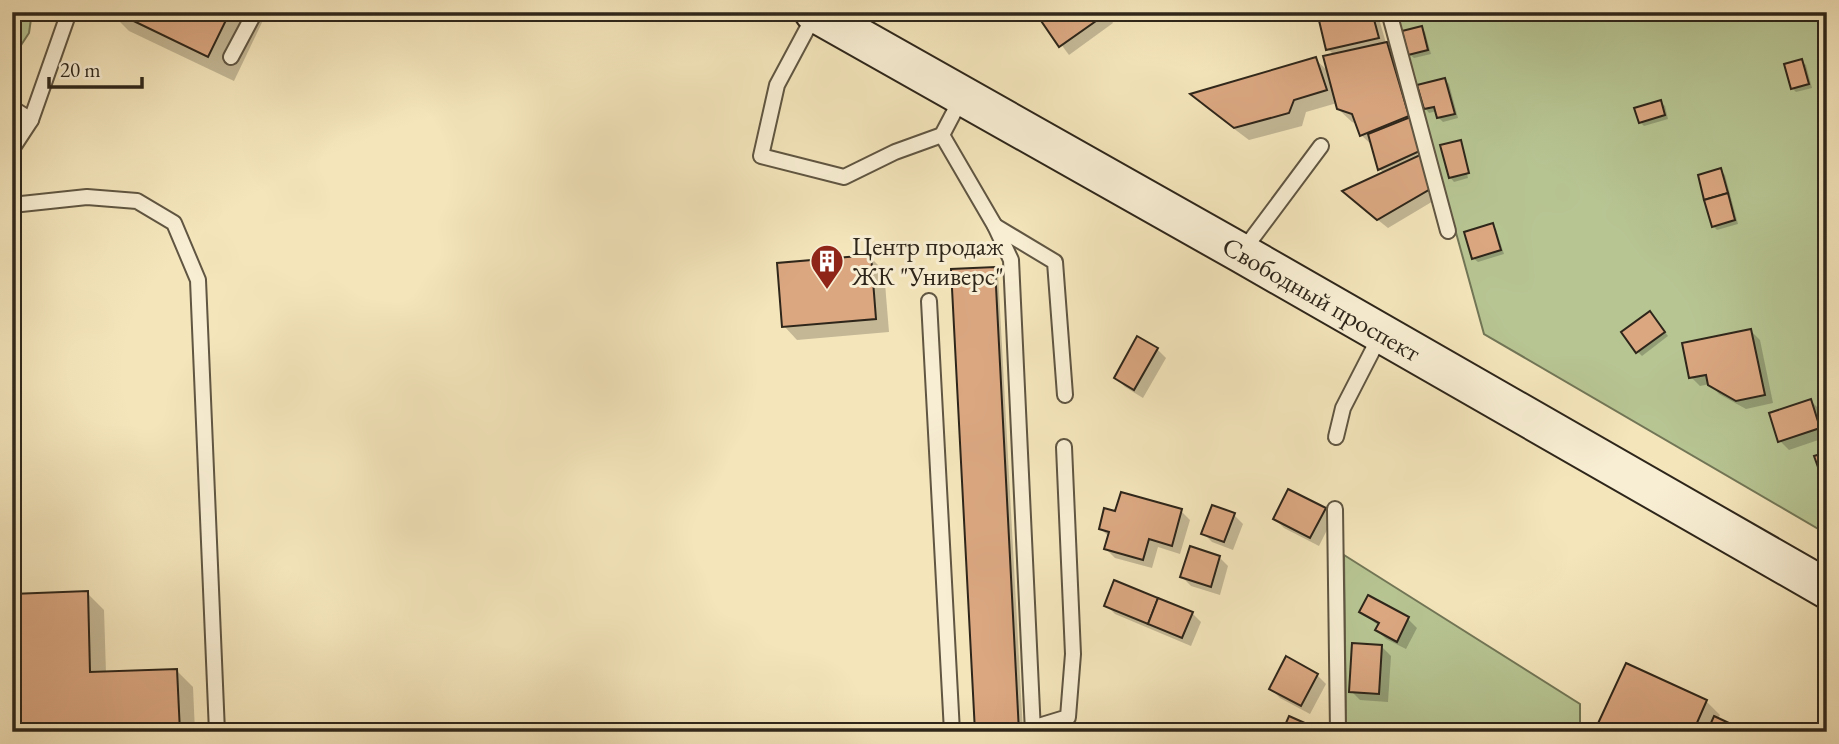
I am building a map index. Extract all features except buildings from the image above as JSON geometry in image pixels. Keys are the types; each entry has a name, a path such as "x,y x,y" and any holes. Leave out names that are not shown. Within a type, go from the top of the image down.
{"main road":[{"name":"Свободный проспект","path":"815,13 1382,333 1827,589"}],"lane":[{"path":"12,149 31,120 69,12"},
{"path":"232,57 255,12"},
{"path":"1390,12 1448,231"},
{"path":"815,13 777,85 761,156 844,177 895,152 942,135 962,96"},
{"path":"12,108 31,120"},
{"path":"942,135 995,226 1011,260 1032,730 1068,717 1073,654 1064,447"},
{"path":"1241,253 1321,146"},
{"path":"12,205 87,197 137,201 174,222 198,280 217,732"},
{"path":"995,226 1055,262 1065,395"},
{"path":"929,302 952,732"},
{"path":"1336,437 1343,408 1382,333"},
{"path":"1335,509 1338,732"}],"green space":[{"path":"12,12 32,12 29,33 12,59"},
{"path":"1395,12 1827,12 1827,534 1484,334"},
{"path":"1344,555 1580,704 1580,732 1346,732"}],"place":[{"name":"Центр продаж ЖК \"Универс\"","path":"827,291"}]}
